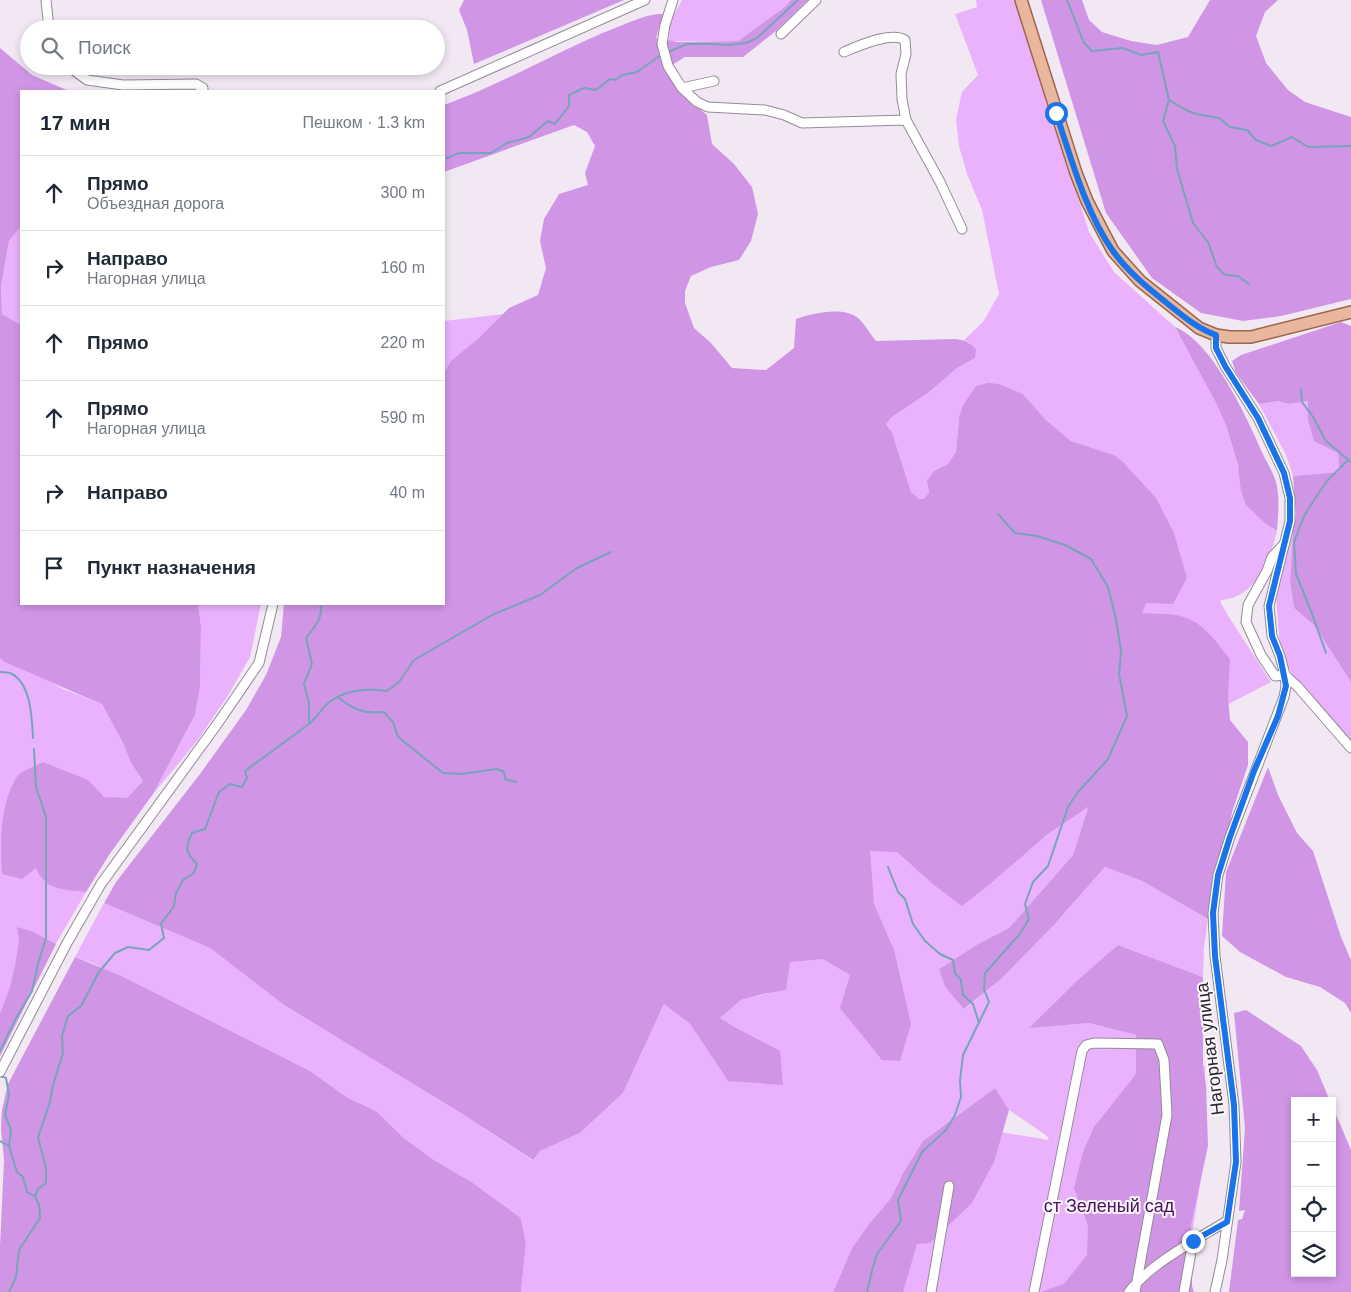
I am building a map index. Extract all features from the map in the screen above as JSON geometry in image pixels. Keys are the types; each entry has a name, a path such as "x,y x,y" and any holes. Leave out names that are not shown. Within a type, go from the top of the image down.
{"main road":[{"path":"1021,0 1076,173 1087,201 1113,251 1140,281 1199,328 1216,335 1229,337 1251,337 1351,312"}],"street":[{"path":"46,0 48,20"},
{"path":"442,90 644,0"},
{"path":"673,0 664,25 662,44 668,66 682,88 696,102 708,107 765,110 802,123 906,120"},
{"path":"781,34 816,0"},
{"path":"844,52 864,43 900,37 905,40 906,54 901,74 902,99 906,120 932,166 962,229"},
{"path":"80,75 87,80 123,85 196,84 203,88 203,90"},
{"path":"682,88 714,81"},
{"path":"1216,335 1216,348 1225,366 1258,418 1284,473 1290,498 1290,521 1269,606 1272,636 1280,656 1284,675 1311,702 1351,748"},
{"path":"1284,675 1275,676 1261,655 1246,622 1248,605 1268,571 1272,558 1285,543"},
{"path":"0,1071 67,943 101,884 259,664 273,605"},
{"name":"Нагорная улица","path":"1215,1292 1222,1260 1236,1162 1234,1105 1215,956 1213,913 1218,875 1254,771 1278,716 1286,686 1284,675"},
{"path":"1034,1292 1082,1051 1086,1045 1094,1042 1158,1044 1164,1060 1166,1115 1139,1279 1135,1292"},
{"path":"931,1292 949,1186"},
{"path":"1129,1292 1139,1279 1193,1241 1227,1222"},
{"path":"1184,1292 1193,1241"},
{"path":"1221,1292 1222,1260"}],"green space":[{"path":"464,0 624,0 474,64 467,30 459,10"},
{"path":"682,0 791,0 786,6 738,41 669,41 670,22"},
{"path":"791,0 808,0 776,31 743,57 685,57 664,70 685,97 707,115 712,144 734,164 752,187 758,214 751,241 739,260 711,267 691,276 685,291 685,303 694,328 711,343 732,368 766,370 794,348 796,319 819,313 836,311 852,314 861,320 876,341 955,339 969,343 976,350 975,358 957,368 928,393 892,417 886,424 892,432 911,492 919,499 924,499 929,492 927,481 934,471 948,464 956,452 959,418 963,405 976,386 988,383 999,384 1023,394 1045,419 1071,441 1114,455 1122,461 1156,498 1174,533 1187,578 1173,604 1146,603 1142,613 1174,615 1191,620 1210,635 1230,659 1228,697 1230,720 1248,742 1248,765 1232,812 1224,857 1208,919 1142,881 1105,867 1053,926 1000,980 964,1009 945,987 939,969 978,944 1009,928 1073,855 1088,807 1048,834 962,906 934,885 897,852 870,851 874,904 894,950 911,1024 900,1061 882,1060 840,1008 850,975 823,959 790,962 786,990 741,1000 720,1018 780,1051 783,1085 728,1081 690,1024 664,1004 623,1093 580,1133 540,1151 533,1160 464,1115 284,1005 210,948 104,903 116,882 200,774 246,710 266,675 281,637 284,605 445,605 445,371 451,361 479,338 509,308 538,295 546,268 540,241 544,219 559,194 588,185 585,173 595,146 587,132 574,125 445,172 445,105 466,97 593,37 645,17 663,14 656,38 678,42 738,41 786,6"},
{"name":"ст Зеленый сад","path":"976,0 1016,0 1089,232 1114,272 1175,327 1217,405 1227,428 1239,471 1273,529 1277,531 1268,560 1258,578 1244,592 1233,598 1220,601 1271,682 1148,746 1016,861 1048,834 1088,806 1073,855 1009,928 978,944 939,969 945,987 965,1009 1000,980 1053,926 1105,867 1142,881 1208,919 1203,977 1118,945 1030,1027 1089,1023 1136,1035 1136,1047 1156,1047 1205,1066 1205,1154 1183,1289 1186,1292 890,1292 982,1129 1049,1140 1047,1136 1009,1110 995,1088 923,1141 903,1173 891,1198 852,1248 833,1292 521,1292 526,1243 521,1218 473,1183 434,1160 405,1139 376,1111 348,1098 310,1071 92,963 75,957 104,903 210,948 284,1005 464,1115 532,1160 540,1151 580,1133 623,1093 664,1004 690,1024 728,1081 738,1029 720,1018 741,1000 769,993 445,598 445,321 563,307 666,324 938,527 1114,455 1071,441 1045,419 1023,394 959,418 956,452 948,464 934,471 929,492 924,499 919,499 911,492 892,432 886,424 892,417 928,393 957,368 975,358 971,344 964,340 983,322 999,294 982,210 967,174 959,146 956,119 962,92 978,75 955,14 977,7"},
{"path":"1041,0 1082,0 1089,20 1102,32 1131,41 1157,45 1188,37 1210,0 1278,0 1265,12 1256,36 1266,63 1288,90 1305,102 1351,117 1351,299 1281,316 1243,321 1201,313 1152,278 1106,213"},
{"path":"0,48 20,65 20,75 32,75 67,90 20,90 20,227 9,241 1,287 2,314 20,324 20,605 198,605 201,626 200,688 195,715 153,794 109,855 86,892 56,888 40,876 36,868 22,879 2,874 2,822 4,809 12,786 18,775 43,762 88,780 104,797 127,798 143,781 131,763 123,743 102,704 4,662 0,658"},
{"path":"20,227 20,324 2,314 1,287 9,241"},
{"path":"1341,322 1351,326 1351,682 1314,625 1294,608 1290,581 1293,530 1296,515 1293,476 1339,472 1338,453 1314,441 1308,420 1308,401 1289,404 1278,401 1259,404 1236,373 1232,361 1241,355"},
{"path":"1175,327 1189,335 1203,348 1227,383 1248,421 1276,482 1278,500 1277,531 1265,523 1246,505 1241,491 1238,466 1227,428 1217,405"},
{"path":"1278,401 1289,404 1308,401 1308,420 1338,453 1339,472 1293,476 1286,455 1259,404"},
{"path":"1293,530 1290,581 1294,608 1314,625 1351,682 1351,740 1294,677 1286,664 1280,648 1276,597"},
{"path":"198,605 261,605 250,657 229,694 197,741 153,794 195,715 200,688 201,626"},
{"path":"0,658 4,662 44,678 63,689 102,704 123,743 131,763 143,781 127,798 86,892 0,1039"},
{"path":"1268,767 1278,795 1297,833 1313,851 1341,937 1351,960 1351,1013 1345,1003 1320,987 1286,977 1240,952 1222,936 1226,872"},
{"path":"17,927 31,931 56,944 0,1056 0,1014 15,966 19,940"},
{"name":"ст Зеленый сад","path":"1118,945 1203,977 1203,1067 1206,1085 1208,1146 1191,1225 1192,1286 1194,1292 1041,1292 1064,1284 1087,1255 1088,1226 1074,1188 1083,1152 1094,1127 1136,1074 1136,1035 1089,1023 1029,1028 1077,981"},
{"path":"75,957 119,975 310,1071 348,1098 376,1111 405,1139 434,1160 473,1183 521,1218 526,1243 521,1292 0,1292 4,1160 1,1129 2,1110 8,1084"},
{"path":"1246,1010 1301,1046 1317,1070 1328,1097 1291,1097 1291,1277 1336,1277 1336,1114 1351,1150 1351,1292 1229,1292 1238,1220 1242,1219 1245,1210 1239,1211 1245,1128 1234,1013"},
{"path":"995,1088 1009,1110 994,1162 972,1203 930,1243 917,1244 903,1292 833,1292 852,1248 891,1198 903,1173 923,1141"}],"waterway":[{"path":"668,52 687,44 728,45 746,43 757,38 798,0"},
{"path":"1067,0 1084,43 1092,51 1123,48 1141,55 1158,52 1169,100 1163,121 1175,146 1177,169 1193,223 1208,242 1217,267 1225,275 1238,276 1249,284"},
{"path":"445,159 459,153 491,153 507,143 529,137 548,121 555,124 569,106 569,95 584,88 596,90 610,79 616,80 622,75 637,72 661,55"},
{"path":"1169,100 1196,114 1219,118 1230,127 1247,130 1256,140 1271,146 1292,137 1308,147 1351,146"},
{"path":"1301,389 1302,402 1313,417 1326,441 1351,462"},
{"path":"1326,653 1296,574 1294,542 1304,516 1316,497 1327,481 1348,460"},
{"path":"867,1292 877,1254 901,1221 898,1200 922,1152 946,1130 955,1115 961,1097 960,1081 963,1055 989,1002 984,989 985,973 1019,935 1029,919 1025,904 1033,882 1048,866 1068,807 1078,792 1108,759 1127,716 1119,674 1121,651 1116,619 1108,587 1091,559 1065,545 1037,536 1015,533 998,514"},
{"path":"9,1292 16,1277 19,1250 40,1218 39,1205 35,1196 38,1189 46,1183 46,1168 38,1137 50,1102 63,1053 62,1036 68,1016 81,1006 99,972 115,953 128,947 149,950 164,938 161,924 174,906 176,893 183,880 194,873 197,864 187,850 190,838 192,833 205,829 219,792 230,784 242,787 247,778 245,771 309,724 334,699 356,691 387,691 399,682 414,660 492,615 540,595 577,568 611,552"},
{"path":"309,724 309,703 304,684 312,664 306,638 319,618 321,613 320,605"},
{"path":"0,672 12,674 23,686 29,703 33,738"},
{"path":"339,698 360,710 384,712 393,722 398,737 443,773 461,774 497,769 504,772 505,779 516,782"},
{"path":"0,1051 32,991 46,938 46,817 36,787 34,749"},
{"path":"888,867 898,892 905,899 913,924 925,941 940,954 953,960 955,973 961,980 963,995 973,1004 979,1023"},
{"path":"0,1076 6,1078 9,1095 5,1115 11,1130 9,1146 17,1172 23,1177 27,1192 34,1196"},
{"path":"0,1141 9,1146"}],"route":[{"path":"1056,113 1076,173 1102,234 1113,251 1140,281 1199,328 1216,335 1216,348 1225,366 1258,418 1272,445 1284,473 1290,498 1290,521 1269,606 1272,636 1280,656 1286,686 1284,697 1230,837 1218,875 1213,913 1215,956 1234,1105 1236,1162 1227,1222 1193,1241"}]}
